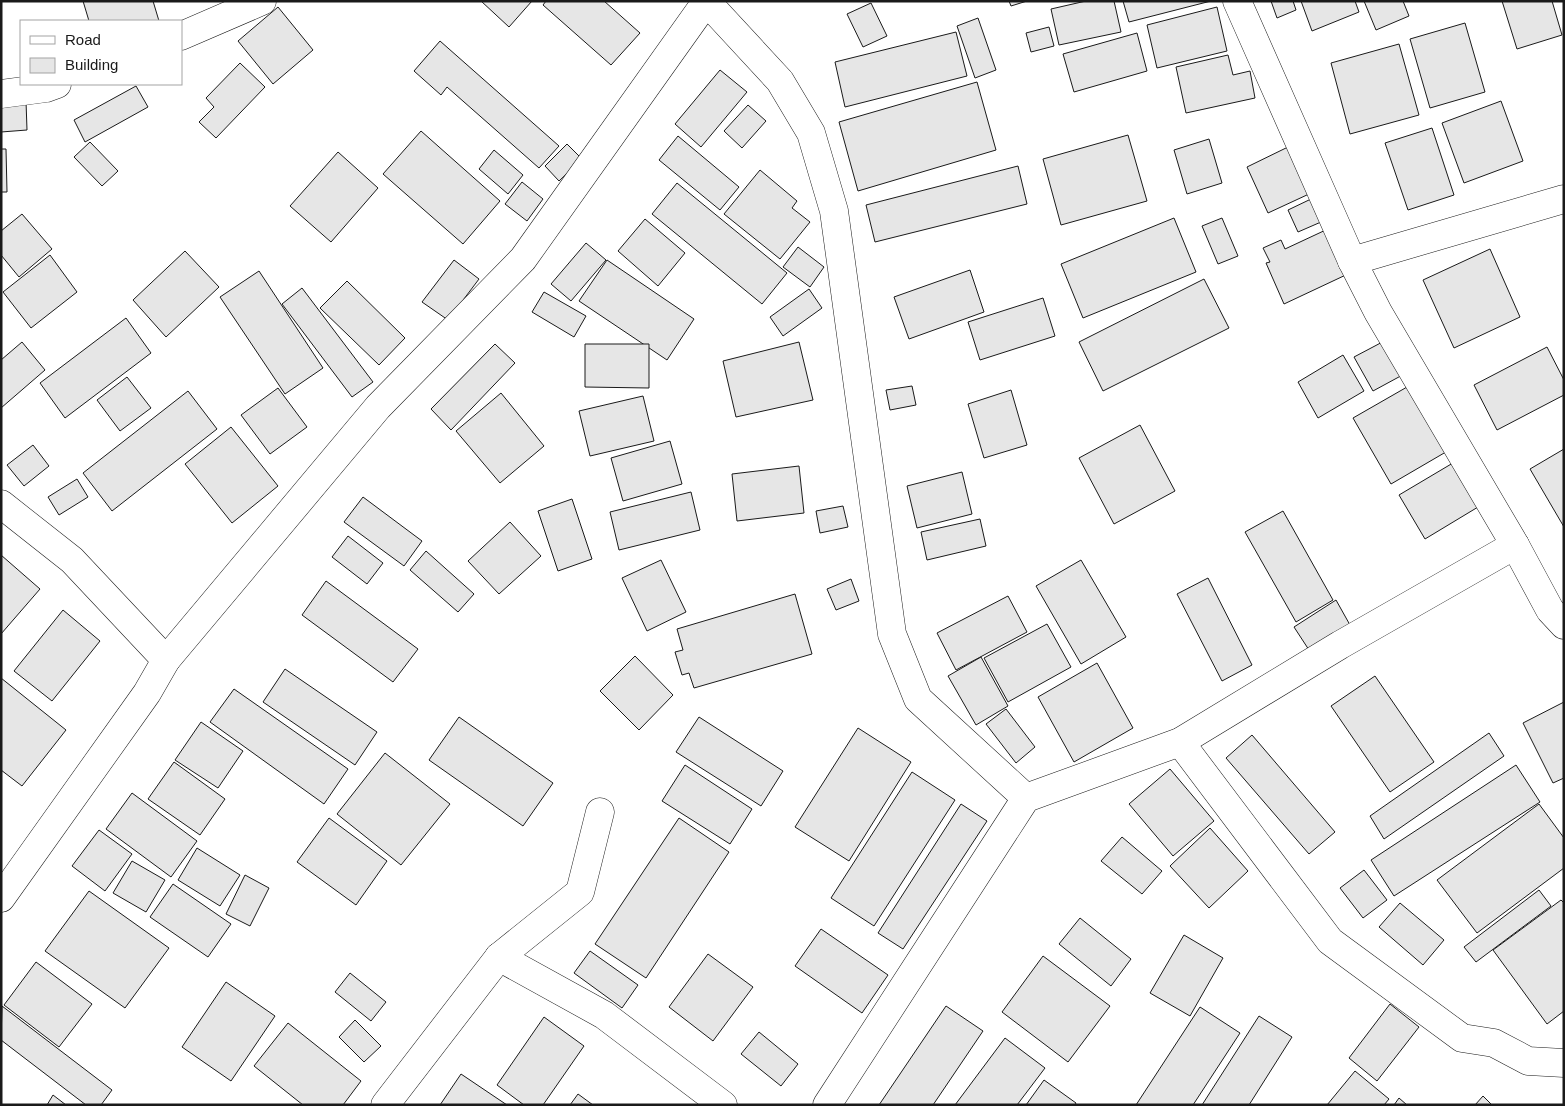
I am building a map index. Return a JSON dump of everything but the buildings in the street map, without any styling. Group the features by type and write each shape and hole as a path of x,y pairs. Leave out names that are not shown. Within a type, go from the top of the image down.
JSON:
{"street":[{"path":"182,36 262,1"},
{"path":"1237,1 1352,261 1378,312 1515,545 1550,610 1564,625"},
{"path":"1,898 147,693 166,660 378,406 523,259 706,2 780,81 811,133 834,211 892,634 914,691 918,699 932,713 1026,798"},
{"path":"1,94 46,88 54,85"},
{"path":"1352,261 1564,199"},
{"path":"1,504 72,560 166,660"},
{"path":"827,1105 1026,798 1180,742 1340,645 1515,545"},
{"path":"1180,742 1330,941 1462,1038 1494,1043 1528,1061 1564,1063"},
{"path":"385,1105 499,957 580,892 600,812"},
{"path":"499,957 604,1016 723,1105"}]}
